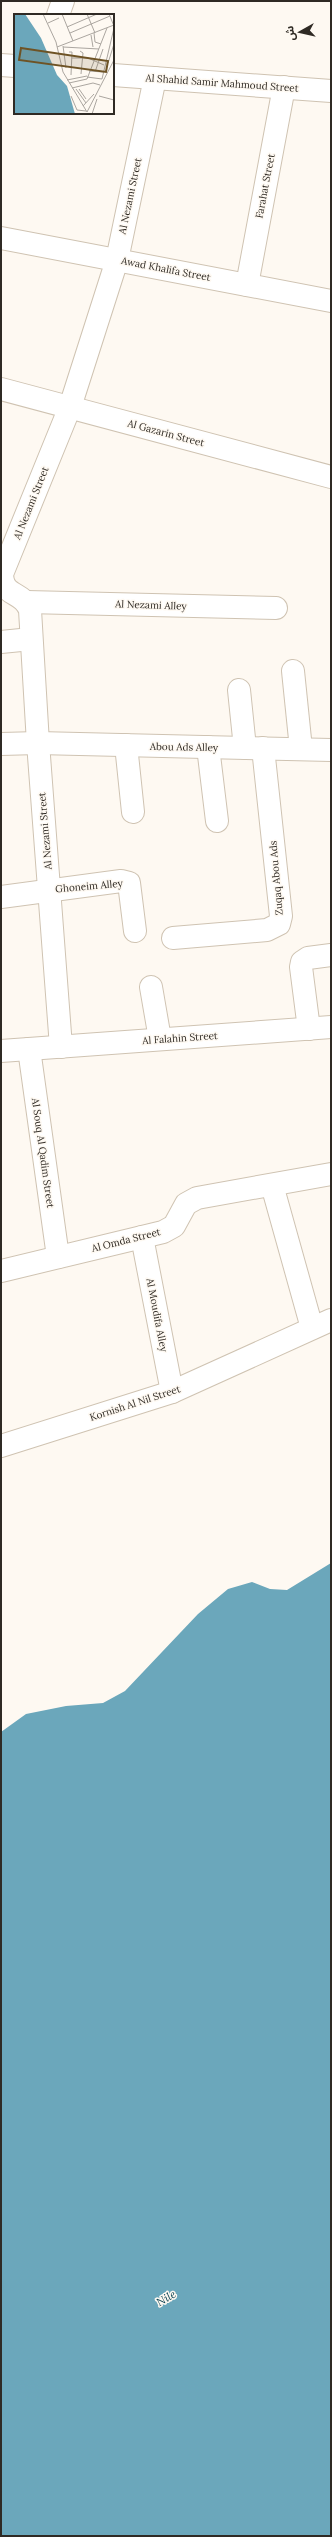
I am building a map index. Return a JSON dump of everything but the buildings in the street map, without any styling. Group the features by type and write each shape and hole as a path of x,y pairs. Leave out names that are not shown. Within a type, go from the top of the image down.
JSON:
{"street":[{"path":"58,14 63,1"},
{"path":"1,65 14,66"},
{"name":"Al Shahid Samir Mahmoud Street","path":"114,75 331,91"},
{"name":"Al Nezami Street","path":"62,1046 38,743 30,610 27,602 7,590 2,583 2,574 70,407 117,260 155,78"},
{"name":"Farahat Street","path":"247,285 284,88"},
{"name":"Awad Khalifa Street","path":"1,238 331,301"},
{"name":"Al Gazarin Street","path":"1,389 331,477"},
{"name":"Al Nezami Alley","path":"27,602 276,608"},
{"path":"1,642 31,640"},
{"path":"293,671 301,749"},
{"path":"239,690 254,748"},
{"name":"Abou Ads Alley","path":"1,744 38,743 331,750"},
{"path":"126,745 133,812"},
{"path":"208,747 217,821"},
{"name":"Zuqaq Abou Ads","path":"173,938 268,930 279,924 281,916 254,748"},
{"name":"Ghoneim Alley","path":"1,896 121,881 129,883 135,930"},
{"path":"309,1029 300,967 302,962 308,958 331,956"},
{"path":"151,987 160,1039"},
{"name":"Al Falahin Street","path":"1,1051 331,1027"},
{"name":"Al Souq Al Qadim Street","path":"29,1049 58,1257"},
{"name":"Al Omda Street","path":"1,1271 162,1232 174,1226 186,1204 197,1198 331,1174"},
{"path":"272,1185 322,1324"},
{"name":"Al Moudifa Alley","path":"142,1237 172,1392"},
{"name":"Kornish Al Nil Street","path":"1,1446 172,1392 322,1324"}],"water":[{"name":"Nile","path":"331,1563 331,2536 1,2536 1,1732 26,1714 66,1706 103,1703 125,1691 198,1614 228,1589 252,1582 270,1589 287,1590"}]}
